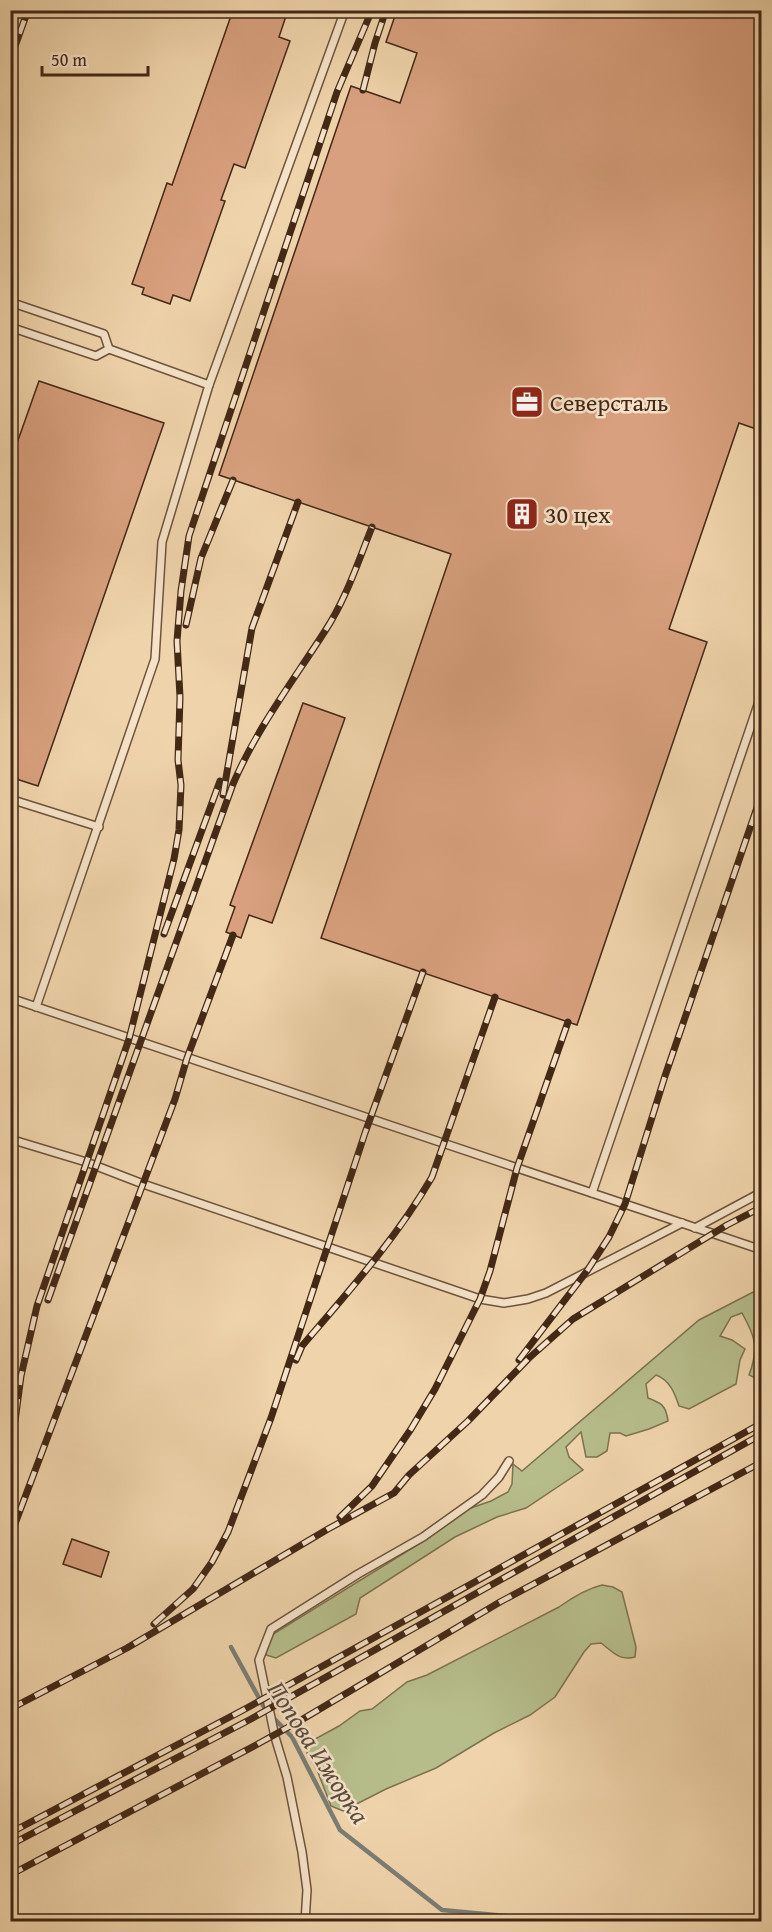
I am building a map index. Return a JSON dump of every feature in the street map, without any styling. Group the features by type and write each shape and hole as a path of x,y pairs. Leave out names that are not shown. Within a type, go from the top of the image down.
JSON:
{"lane":[{"path":"36,1008 155,659 162,542 209,385 345,10"},
{"path":"10,302 104,334 109,349"},
{"path":"10,327 96,356 109,349 209,385"},
{"path":"592,1193 762,693"},
{"path":"10,799 99,826"},
{"path":"10,998 762,1250"},
{"path":"10,1139 86,1162 142,1184 383,1267 480,1299 504,1303 546,1293 682,1223"},
{"path":"695,1228 762,1192"},
{"path":"305,1922 307,1890 302,1852 259,1660 271,1629 358,1574 423,1537 482,1495 499,1477 509,1461"}],"green space":[{"path":"761,1288 761,1381 749,1375 755,1350 750,1329 742,1313 731,1317 720,1336 732,1340 745,1349 740,1360 736,1384 689,1409 679,1406 674,1392 661,1377 656,1375 646,1384 648,1398 662,1405 668,1421 626,1436 620,1433 610,1433 607,1451 597,1457 586,1457 581,1432 566,1447 569,1457 583,1470 526,1508 497,1517 455,1537 360,1598 356,1614 276,1658 266,1655 270,1636 424,1541 468,1509 508,1492 512,1484 513,1464 522,1471 699,1320"},
{"path":"602,1585 622,1592 636,1647 635,1657 620,1657 601,1643 591,1644 555,1697 530,1715 494,1733 436,1768 386,1789 343,1811 331,1806 317,1770 307,1753 315,1739 360,1711 372,1709 407,1682 427,1675 580,1594"}],"building":[{"path":"233,10 288,10 279,37 290,41 245,168 234,164 221,200 225,201 190,301 173,295 170,304 142,294 144,288 132,284 167,183 172,185"},
{"name":"30 цех","path":"397,10 762,10 762,310 755,330 762,332 762,423 759,430 739,423 669,629 707,642 577,1025 321,938 451,554 219,475 351,86 400,103 417,53 386,42"},
{"path":"39,381 164,423 38,786 10,777 10,463"},
{"path":"303,703 345,718 272,923 249,915 241,938 226,932 235,907 230,905"},
{"path":"72,1539 109,1552 101,1577 63,1564"}],"waterway":[{"name":"Попова Ижорка","path":"231,1647 265,1709 292,1737 340,1830 442,1910 506,1916 514,1922"}],"railway":[{"path":"10,60 28,10"},
{"path":"10,1440 21,1376 37,1306 129,1039 174,859 179,830 181,785 178,760 180,697 177,641 189,536 337,92 372,10"},
{"path":"363,90 386,10"},
{"path":"186,625 201,558 233,480"},
{"path":"223,795 252,628 298,502"},
{"path":"48,1300 233,784 264,724 332,619 351,580 372,527"},
{"path":"10,793 15,779"},
{"path":"164,934 220,781"},
{"path":"519,1360 587,1271 609,1237 625,1204 665,1076 762,793"},
{"path":"10,1537 175,1099 187,1058 233,935"},
{"path":"154,1624 193,1589 212,1562 228,1532 271,1418 365,1133 423,972"},
{"path":"296,1360 302,1346 403,1222 432,1177 495,997"},
{"path":"340,1517 372,1486 411,1429 435,1389 480,1299 490,1271 517,1168 568,1022"},
{"path":"10,1709 127,1648 328,1529 394,1493 409,1475 468,1421 529,1358 573,1319 727,1225 762,1207"},
{"path":"10,1833 245,1709 762,1423"},
{"path":"10,1845 251,1719 762,1434"},
{"path":"10,1875 256,1745 500,1602 762,1462"}],"place":[{"name":"Северсталь","path":"527,402"},
{"name":"30 цех","path":"522,514"}]}
